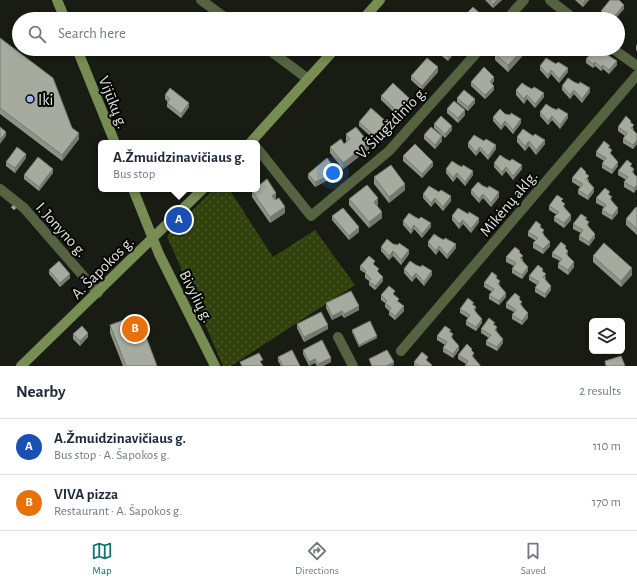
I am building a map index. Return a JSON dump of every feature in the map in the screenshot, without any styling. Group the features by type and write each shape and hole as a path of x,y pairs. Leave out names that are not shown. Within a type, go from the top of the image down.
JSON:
{"street":[{"path":"57,0 62,12"},
{"path":"200,0 216,12"},
{"path":"369,12 380,0"},
{"path":"513,12 524,0"},
{"path":"550,0 565,12"},
{"name":"Vijūkų g.","path":"80,56 113,140"},
{"path":"277,56 308,79"},
{"path":"256,140 329,56"},
{"name":"V. Šiugždinio g.","path":"260,153 311,216 389,151 474,56"},
{"path":"623,56 637,66"},
{"name":"Mikėnų aklg.","path":"401,351 637,75"},
{"name":"I. Jonyno g.","path":"0,189 24,208 98,293"},
{"path":"134,192 152,239"},
{"name":"A. Šapokos g.","path":"22,366 200,192"},
{"name":"Bivylių g.","path":"152,239 215,366"},
{"path":"338,337 353,366"}],"green space":[{"path":"211,192 231,192 273,257 315,230 355,285 231,366 223,366 167,236"}],"building":[{"path":"489,0 497,0 493,4"},
{"path":"610,0 619,0 624,5 618,12 601,11"},
{"path":"473,7 479,12 468,12"},
{"name":"Iki","path":"0,38 12,47 12,56 24,56 53,78 72,128 79,133 62,155 0,108"},
{"path":"497,56 516,56 508,65"},
{"path":"589,56 609,56 617,61 609,70 603,65 601,67 595,62 593,64 586,59"},
{"path":"427,58 438,67 422,86 411,76"},
{"path":"546,58 556,64 558,62 568,68 559,79 551,70 548,75 540,66"},
{"path":"484,67 494,77 490,82 494,86 485,95 471,82"},
{"path":"568,78 579,84 580,82 590,88 582,99 574,90 570,95 562,86"},
{"path":"393,83 411,100 399,113 381,96"},
{"path":"522,83 532,89 534,87 544,93 535,104 527,95 524,99 516,90"},
{"path":"170,88 189,103 181,114 167,103 170,99 165,95"},
{"path":"464,90 475,99 468,107 457,98"},
{"path":"454,101 465,110 458,118 447,109"},
{"path":"546,104 557,110 558,108 568,114 560,125 552,116 548,121 540,112"},
{"path":"371,108 389,124 377,138 359,122"},
{"path":"500,109 505,114 510,115 511,113 521,119 513,130 505,121 501,126 493,117"},
{"path":"441,116 452,126 445,134 434,124"},
{"path":"626,116 634,125 631,128 637,134 637,140 633,145 623,139 627,133 618,127"},
{"path":"0,127 6,132 0,140"},
{"path":"356,127 369,143 343,163 330,147 341,139 344,144 350,139 346,134"},
{"path":"431,127 442,136 435,145 424,135"},
{"path":"523,129 533,136 535,134 545,140 536,150 529,141 525,146 517,137"},
{"path":"474,135 484,141 486,139 496,145 488,156 480,147 476,152 468,143"},
{"path":"604,141 610,146 608,147 612,150 610,153 618,162 612,170 602,164 606,158 596,152"},
{"path":"415,144 433,162 422,174 403,156"},
{"path":"17,147 26,154 15,168 6,162"},
{"path":"500,155 510,161 512,159 522,165 513,176 506,167 502,172 494,163"},
{"path":"38,157 53,169 39,187 24,175"},
{"path":"327,158 334,167 326,177 315,182 308,174"},
{"path":"627,160 632,164 630,166 634,169 632,172 637,177 637,185 634,188 624,182 628,177 618,171"},
{"path":"452,161 473,171 465,182 457,173 453,178 446,169"},
{"path":"391,165 405,184 389,197 374,177"},
{"path":"581,167 589,176 586,179 594,188 588,196 578,190 583,184 572,178"},
{"path":"267,179 276,193 272,196 275,200 279,198 285,207 270,217 253,192 260,192 260,185"},
{"path":"478,182 483,186 488,188 489,186 499,192 491,203 483,194 479,199 471,190"},
{"path":"367,185 378,198 374,202 382,212 369,222 349,199"},
{"path":"429,186 439,192 441,190 451,196 443,207 435,198 431,203 423,194"},
{"path":"605,188 610,192 608,194 612,197 610,199 618,208 612,216 602,210 606,205 596,198"},
{"path":"557,195 563,199 561,201 565,204 563,206 571,215 564,223 554,217 559,212 549,206"},
{"path":"14,205 16,208 14,210 11,207"},
{"path":"636,207 637,208 637,229 626,219"},
{"path":"343,208 359,227 349,236 332,216"},
{"path":"458,208 479,218 471,229 463,220 459,224 452,216"},
{"path":"409,213 419,219 421,217 431,223 422,234 414,225 411,230 403,221"},
{"path":"581,214 587,218 585,219 589,222 587,225 595,234 589,242 579,236 583,230 573,224"},
{"path":"536,221 541,225 540,227 544,230 542,233 550,242 543,249 533,243 538,238 528,232"},
{"path":"434,234 444,240 445,238 456,244 447,255 439,246 436,251 428,242"},
{"path":"387,239 393,244 398,245 399,243 409,250 401,260 393,251 389,256 381,247"},
{"path":"561,242 566,246 565,248 568,251 566,254 574,262 568,270 558,264 562,259 552,253"},
{"path":"604,243 632,268 621,281 593,256"},
{"path":"515,247 520,251 519,252 523,256 520,258 528,267 522,275 512,269 516,263 506,257"},
{"path":"369,256 375,261 373,264 379,269 377,271 383,277 375,286 369,281 371,279 365,273 366,271 360,266"},
{"path":"59,261 70,274 60,283 49,270"},
{"path":"410,261 421,267 422,265 432,271 424,282 416,273 412,278 404,269"},
{"path":"538,265 543,269 542,271 546,274 543,277 551,286 545,294 535,288 539,282 529,276"},
{"path":"492,272 497,276 496,278 500,281 498,284 506,293 499,301 489,295 494,289 484,283"},
{"path":"389,286 395,291 393,294 399,299 397,301 404,306 395,316 389,311 391,308 385,303 387,301 381,295"},
{"path":"351,291 359,306 344,314 342,311 332,316 326,303"},
{"path":"515,293 520,297 519,299 522,302 520,304 528,313 522,321 512,315 516,310 506,303"},
{"path":"468,298 474,303 472,304 476,307 474,310 482,319 476,327 466,321 470,315 460,309"},
{"path":"321,312 328,325 304,337 297,324"},
{"path":"138,315 157,366 126,366 110,325"},
{"path":"489,318 495,323 493,324 497,327 495,330 503,339 497,347 486,341 491,335 481,329"},
{"path":"370,321 377,336 359,345 352,330"},
{"path":"82,326 88,333 80,341 73,334"},
{"path":"445,326 451,330 449,331 453,334 451,337 459,346 453,354 443,348 447,342 437,336"},
{"path":"322,340 331,358 318,364 315,359 309,362 303,350"},
{"path":"467,344 474,353 472,356 480,366 465,366 468,361 458,355"},
{"path":"292,350 300,366 283,366 278,357"},
{"path":"387,350 394,362 386,366 372,366 369,359"},
{"path":"422,352 428,357 426,360 432,365 431,366 419,366 414,362"},
{"path":"259,353 263,360 260,361 263,366 242,366 240,362"},
{"path":"621,356 625,366 606,366 605,361"}],"place":[{"name":"Iki","path":"30,99"},
{"name":"A.Žmuidzinavičiaus g.","path":"179,220"},
{"name":"VIVA pizza","path":"135,329"}]}
